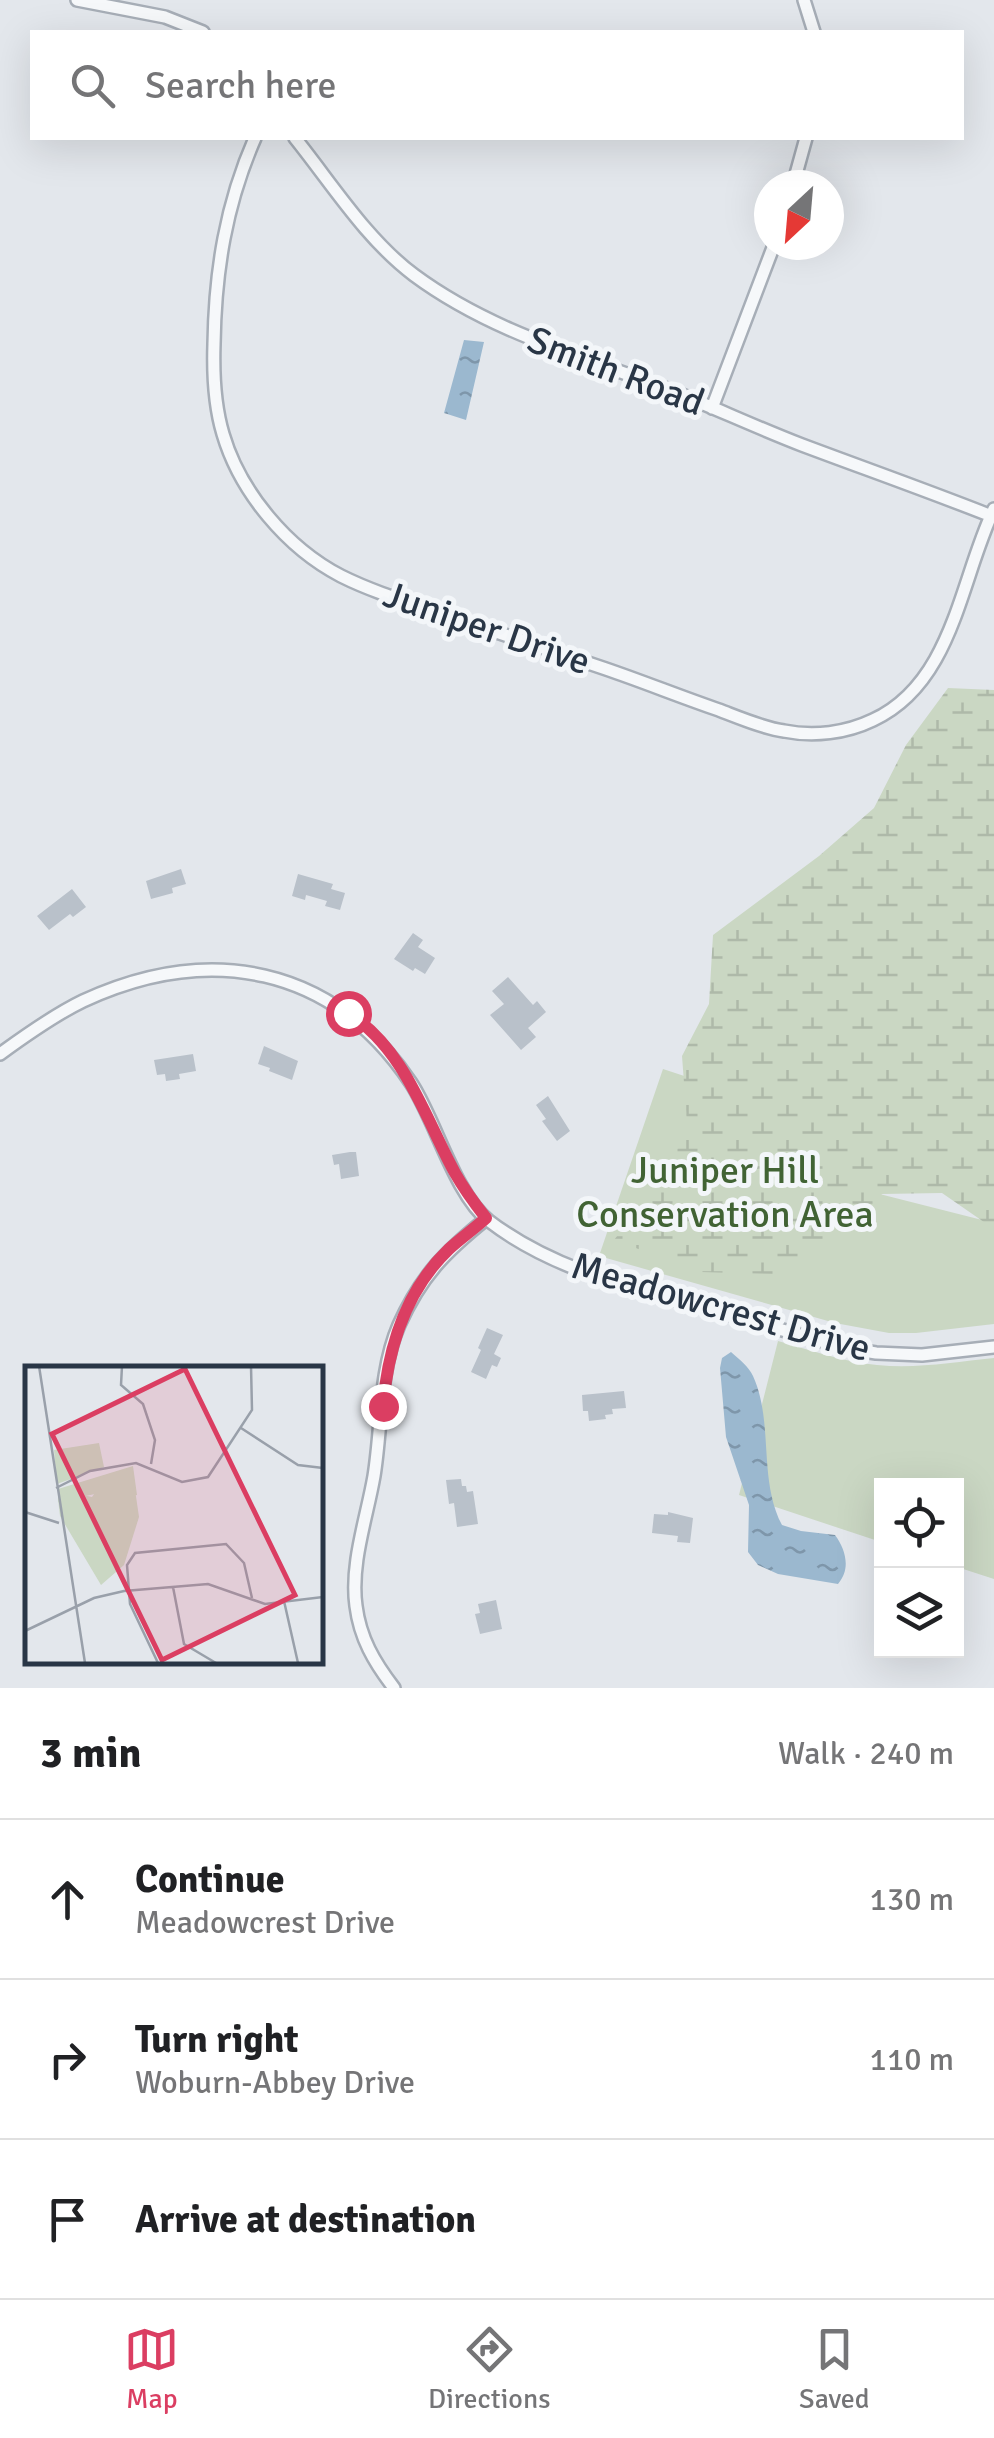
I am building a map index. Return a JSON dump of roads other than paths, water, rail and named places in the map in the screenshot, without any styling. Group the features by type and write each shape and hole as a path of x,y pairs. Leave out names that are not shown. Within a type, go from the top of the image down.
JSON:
{"street":[{"path":"82,0 165,17 198,30"},
{"path":"804,0 813,30"},
{"name":"Juniper Drive","path":"254,140 230,204 215,296 214,388 223,435 242,478 268,516 301,550 340,575 383,594 738,717 784,731 814,734 846,730 874,720 924,680 939,653 993,514"},
{"name":"Smith Road","path":"297,140 378,241 412,273 452,300 536,341 993,514"},
{"path":"797,170 805,140"},
{"path":"712,408 768,260"},
{"name":"Meadowcrest Drive","path":"0,1054 82,1002 129,984 176,972 223,970 269,976 311,992 348,1013 377,1038 413,1087 454,1170 486,1218 531,1247 574,1269 618,1284 845,1348 876,1354 922,1355 994,1347"},
{"path":"394,1688 373,1660 360,1631 355,1600 356,1569 374,1477 390,1354 400,1324 429,1271 486,1218"}],"water":[{"path":"464,340 484,342 466,420 444,413"},
{"path":"731,1352 751,1373 759,1394 770,1489 782,1525 835,1535 845,1560 845,1572 838,1584 778,1574 758,1565 748,1552 749,1505 726,1437 720,1368 722,1358"}],"park label":[{"name":"Juniper Hill Conservation Area","path":"725,1192"}]}
